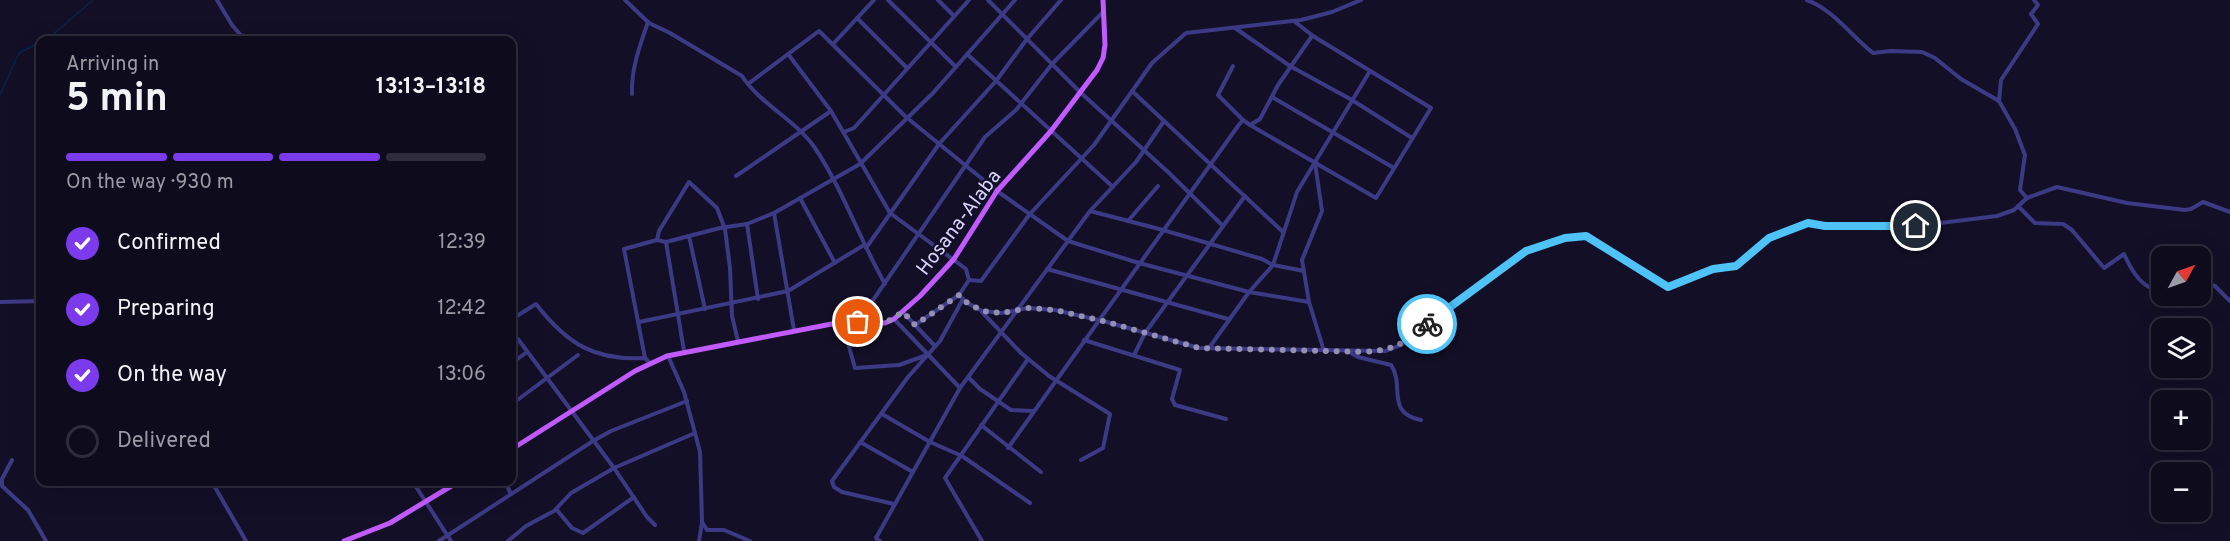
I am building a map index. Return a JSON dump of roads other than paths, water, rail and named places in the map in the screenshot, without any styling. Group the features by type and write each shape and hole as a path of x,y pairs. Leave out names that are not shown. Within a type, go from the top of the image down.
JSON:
{"main road":[{"name":"Hosana-Alaba","path":"894,320 954,259 997,191 1051,131 1081,93 1103,58 1103,0"},
{"path":"516,447 635,371 667,356 842,322 885,323 894,320"},
{"path":"344,541 376,530 451,486"}],"street":[{"path":"217,0 242,36"},
{"path":"625,0 648,22 742,76 768,104 801,130 815,148 833,179 885,284"},
{"path":"833,44 874,0"},
{"path":"888,0 956,67"},
{"path":"938,0 954,16"},
{"path":"844,132 854,128 969,0"},
{"path":"988,0 1081,93 1223,226"},
{"path":"651,364 645,358 624,249 657,240 666,242 720,228 747,224 774,213 860,165 906,117 933,93 1015,0"},
{"path":"639,322 788,291 865,247 939,144 996,81 1027,39 1061,0"},
{"path":"969,280 981,281 1029,214 1081,158 1112,120 1152,63 1186,33 1293,21 1332,12 1362,0"},
{"path":"1807,0 1842,23 1862,45 1874,53 1922,52 1935,58 1961,79 1999,101 2015,129 2025,155 2020,190 2027,198"},
{"path":"1999,101 2001,80 2038,24 2031,14 2038,5 2034,0"},
{"path":"858,322 985,137 1021,104 1052,64 1104,11"},
{"path":"857,18 907,68"},
{"path":"1233,66 1218,95 1243,120 1376,198 1431,108 1312,36 1293,21"},
{"path":"632,94 638,49 648,22"},
{"path":"1234,27 1290,66 1352,100 1412,138"},
{"path":"748,84 819,31 906,117 997,191 1068,241 1139,263 1249,292 1309,302"},
{"path":"1250,125 1260,119 1290,66 1312,36"},
{"path":"788,54 831,111 860,165 890,213 918,236 966,269 969,280 935,346 908,377 832,481 834,487 842,492 894,504"},
{"path":"967,54 1113,187"},
{"path":"1208,349 1228,319 1273,265 1297,192 1370,71"},
{"path":"1132,91 1284,232"},
{"path":"1272,97 1394,168"},
{"path":"736,176 831,111"},
{"path":"1008,448 1243,120"},
{"path":"876,540 960,388 1090,211 1144,150 1164,121"},
{"path":"1315,163 1322,211 1302,260 1309,302 1324,351"},
{"path":"657,240 659,231 689,182 717,208 725,229 732,316 738,341"},
{"path":"1128,220 1158,186"},
{"path":"982,311 1002,313 1028,308 1055,310 1208,349 1386,351 1401,345 1526,251 1565,238 1586,236 1668,287 1713,269 1736,266 1769,238 1808,223 1825,226 1928,225 1996,216 2014,210 2027,198 2060,187 2072,192 2156,207 2191,210 2203,201 2230,212"},
{"path":"1134,355 1145,333 1245,196"},
{"path":"800,198 835,263"},
{"path":"2018,206 2035,223 2063,224 2072,230 2104,268 2124,254 2136,276 2151,288"},
{"path":"1090,211 1262,259 1273,265 1304,271"},
{"path":"774,213 794,330"},
{"path":"747,224 758,299"},
{"path":"689,236 705,309"},
{"path":"666,242 684,351"},
{"path":"1047,269 1228,319"},
{"path":"2211,285 2230,301"},
{"path":"961,297 982,311 1028,359 1055,380 1110,414 1103,448 1081,460"},
{"path":"915,325 961,297"},
{"path":"0,302 36,301"},
{"path":"516,316 536,304 550,322 580,346 596,355 616,359 645,358"},
{"path":"903,312 935,346"},
{"path":"894,320 960,388"},
{"path":"842,322 855,368 899,365 928,355"},
{"path":"516,336 655,525"},
{"path":"1084,340 1180,370 1172,399 1175,405 1226,418"},
{"path":"516,360 527,352"},
{"path":"1349,352 1358,357 1391,365 1396,372 1397,398 1401,408 1407,416 1421,420"},
{"path":"516,401 578,355"},
{"path":"667,356 687,401 702,461 702,522 699,541"},
{"path":"982,541 945,478 1028,359"},
{"path":"968,377 997,402 1011,410 1033,411"},
{"path":"439,541 593,441 611,431 687,401"},
{"path":"882,414 930,442 960,455 1030,504"},
{"path":"981,425 1041,472"},
{"path":"508,541 526,526 556,509 571,493 614,468 695,433"},
{"path":"860,442 914,472"},
{"path":"12,460 2,479 2,486 28,510 46,541"},
{"path":"214,486 246,541"},
{"path":"415,486 451,541"},
{"path":"507,486 511,494"},
{"path":"556,509 572,528 583,533 634,497"},
{"path":"702,522 707,531 724,531 750,541"}],"waterway":[{"path":"51,36 93,0"},
{"path":"0,95 19,53 36,44"}]}
